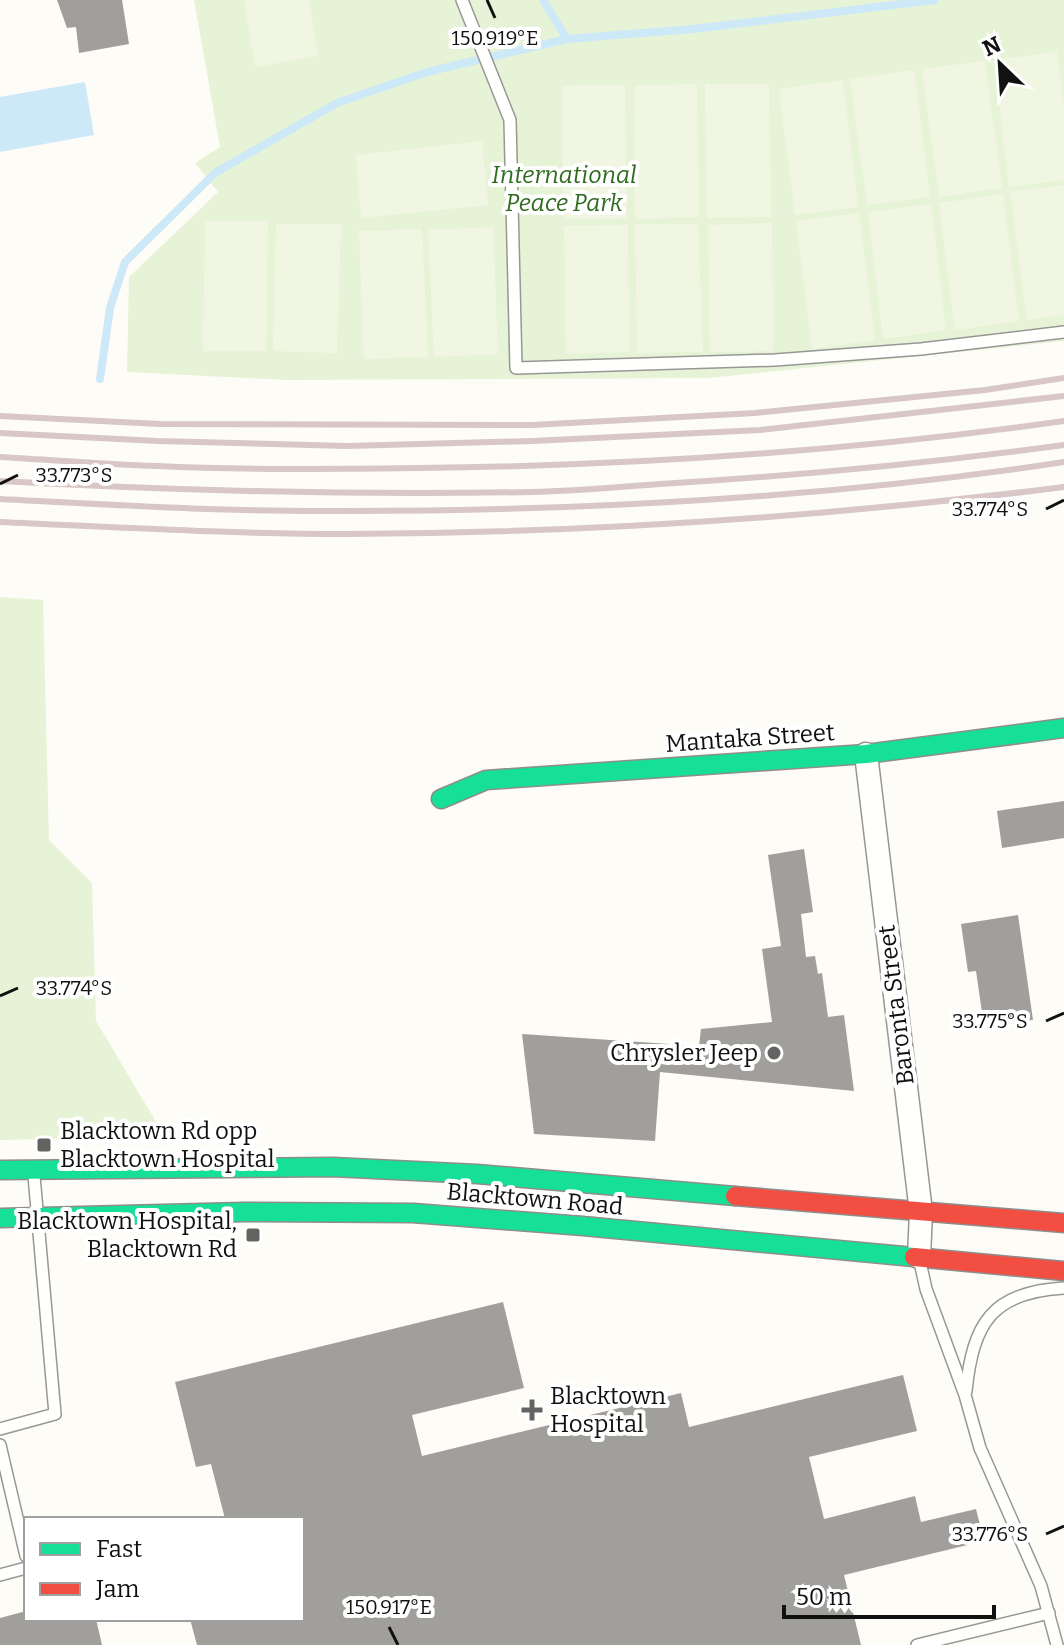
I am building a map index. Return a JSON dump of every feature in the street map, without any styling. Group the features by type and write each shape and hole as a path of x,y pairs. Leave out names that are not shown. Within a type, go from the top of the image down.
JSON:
{"main road":[{"name":"Mantaka Street","path":"441,799 486,780 866,754 1064,728"},
{"name":"Blacktown Road","path":"0,1170 333,1167 493,1176 1064,1223"},
{"name":"Blacktown Road","path":"0,1218 243,1212 413,1213 1064,1271"}],"street":[{"name":"Baronta Street","path":"866,754 921,1212 919,1257"}],"lane":[{"path":"462,0 510,120 516,368 775,360 921,349 1064,332"},
{"path":"0,1429 55,1414 33,1170"},
{"path":"919,1257 926,1289 965,1395 980,1448 1041,1586 1057,1645"},
{"path":"965,1395 976,1336 992,1312 1012,1299 1064,1288"},
{"path":"0,1445 24,1547"},
{"path":"0,1575 24,1569"},
{"path":"917,1645 1049,1613"}],"green space":[{"name":"International Peace Park","path":"194,0 1064,0 1064,341 708,378 287,380 127,372 129,277 218,192 195,163 220,147"},
{"path":"244,0 309,0 318,56 255,67"},
{"path":"1057,52 1064,107 1064,180 1009,187 994,60"},
{"path":"985,61 1002,188 939,197 922,69"},
{"path":"914,70 930,197 867,205 850,79"},
{"path":"843,80 858,207 795,215 779,89"},
{"path":"697,84 699,217 635,219 634,86"},
{"path":"705,84 769,84 771,217 707,218"},
{"path":"625,85 627,218 563,219 562,86"},
{"path":"482,141 488,205 361,218 356,155"},
{"path":"1064,185 1064,315 1027,320 1010,192"},
{"path":"1003,194 1019,321 955,330 939,203"},
{"path":"931,204 946,330 883,339 868,212"},
{"path":"859,213 875,340 812,349 796,221"},
{"path":"205,221 268,221 266,351 203,351"},
{"path":"772,223 773,351 710,352 708,225"},
{"path":"276,224 341,224 337,353 273,351"},
{"path":"635,224 698,224 703,352 637,353"},
{"path":"628,225 629,352 566,354 564,226"},
{"path":"493,227 498,354 434,357 428,230"},
{"path":"422,229 428,357 364,359 359,231"},
{"path":"0,597 43,600 49,840 92,883 96,1021 165,1137 0,1140"}],"water":[{"path":"85,82 94,135 0,152 0,97"}],"building":[{"path":"57,0 122,0 129,44 79,53 76,27 67,28"},
{"path":"1064,801 1064,838 1002,848 997,811"},
{"path":"804,849 813,912 801,914 806,957 815,956 818,974 822,973 828,1017 844,1015 854,1091 660,1072 655,1141 534,1134 522,1034 699,1046 701,1029 772,1022 762,949 781,946 768,855"},
{"path":"1018,915 1033,1020 984,1026 976,971 968,972 961,924"},
{"path":"503,1302 524,1388 412,1415 422,1456 681,1393 689,1427 903,1375 917,1431 809,1457 824,1519 915,1496 921,1522 976,1509 984,1541 844,1575 861,1645 197,1645 191,1621 304,1621 304,1517 224,1517 211,1464 196,1467 175,1382"},
{"path":"24,1612 24,1621 96,1621 102,1645 0,1645 0,1618"}],"waterway":[{"path":"543,0 567,39"},
{"path":"100,379 110,308 125,262 215,173 337,103 427,72 567,39 693,29 935,0"}],"railway":[{"path":"0,416 160,424 532,425 755,413 985,390 1064,378"},
{"path":"0,433 347,446 532,441 760,430 1064,396"},
{"path":"0,457 255,469 499,467 823,449 1064,421"},
{"path":"0,481 266,491 549,491 812,473 1064,445"},
{"path":"0,499 302,511 615,505 885,485 1064,462"},
{"path":"0,522 302,534 435,533 616,527 795,515 1064,487"}],"traffic: fast":[{"path":"441,799 486,780 866,754 1064,728"},
{"path":"0,1170 333,1167 477,1174 735,1196"},
{"path":"0,1218 243,1212 413,1213 914,1257"}],"traffic: jam":[{"path":"735,1196 1064,1223"},
{"path":"914,1257 1064,1271"}],"place":[{"name":"Chrysler Jeep","path":"774,1053"},
{"name":"Blacktown Rd opp Blacktown Hospital","path":"44,1145"},
{"name":"Blacktown Hospital, Blacktown Rd","path":"253,1235"},
{"name":"Blacktown Hospital","path":"532,1410"}]}
